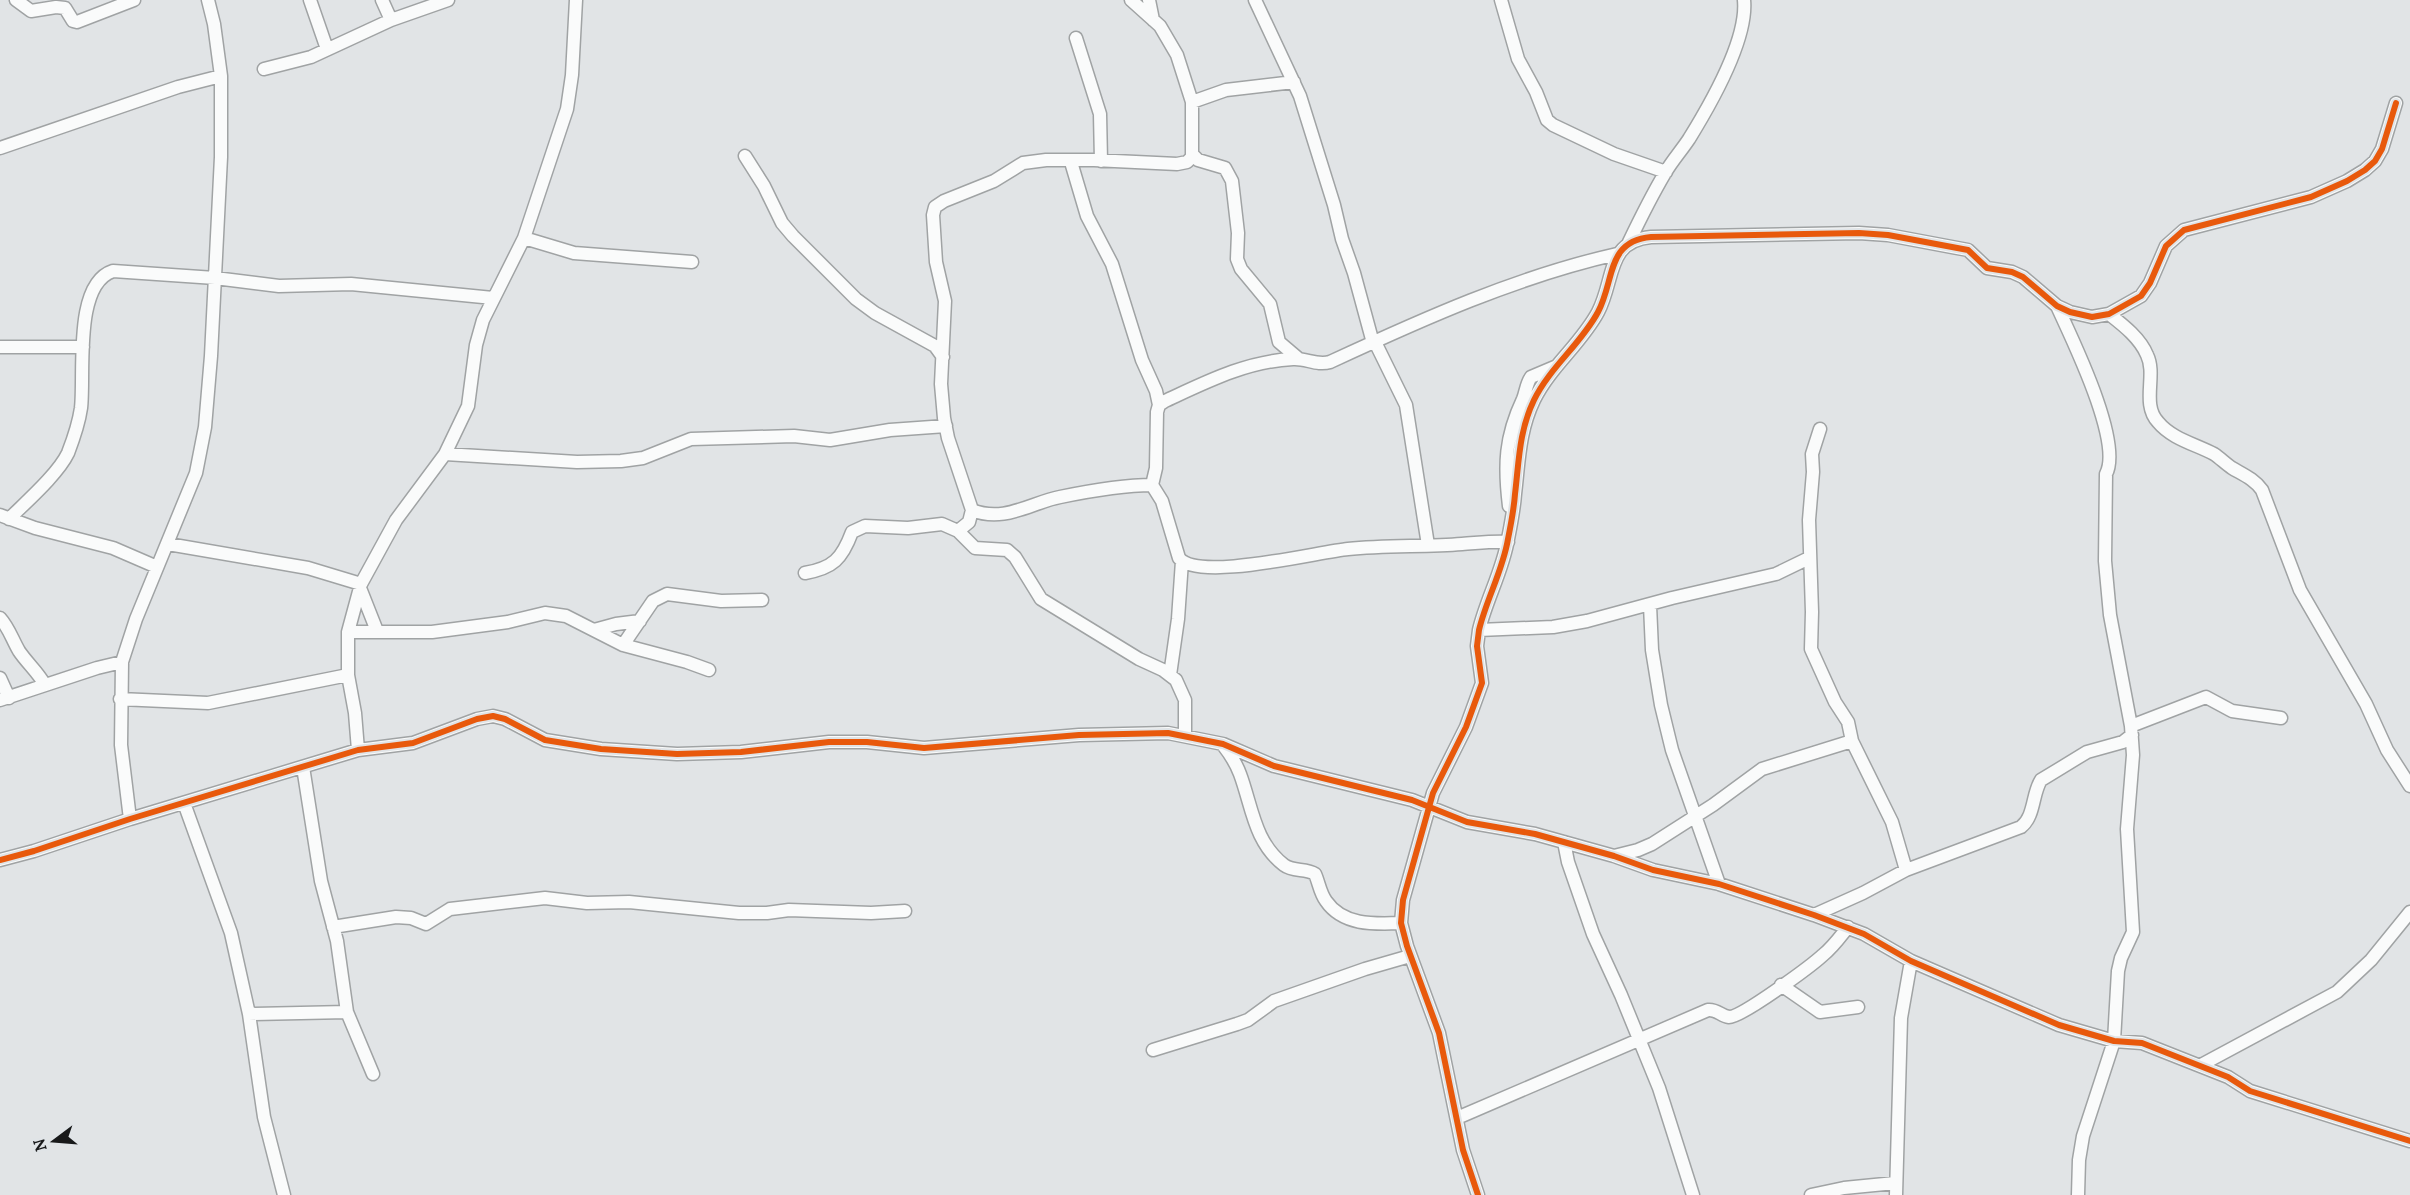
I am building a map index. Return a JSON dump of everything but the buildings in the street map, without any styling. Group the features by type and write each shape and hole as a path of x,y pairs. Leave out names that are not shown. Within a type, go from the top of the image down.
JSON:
{"street":[{"path":"16,0 31,10 65,8 71,19 77,22 134,0"},
{"path":"130,819 121,745 122,662 157,567 196,473 202,450 211,356 221,158 221,76 214,24 207,0"},
{"path":"310,0 327,49"},
{"path":"382,0 391,20"},
{"path":"264,69 311,57 391,20 448,0"},
{"path":"358,750 355,713 348,675 348,632 360,586 396,520 445,454 468,406 476,345 483,320 524,238 567,109 572,75 576,0"},
{"path":"958,531 969,522 972,510 946,426 941,384 945,301 936,262 933,215 935,207 944,201 994,181 1023,163 1046,160 1177,164 1187,162 1193,156 1192,102 1177,55 1165,34 1131,0"},
{"path":"1149,0 1153,20"},
{"path":"1255,0 1294,82 1318,150 1374,342 1406,405 1428,545"},
{"path":"1501,0 1513,48 1547,120 1614,154 1666,172"},
{"path":"1478,1195 1463,1150 1439,1033 1410,956 1401,923 1403,900 1429,806 1438,782 1466,727 1482,683 1477,646 1479,630 1508,542 1518,451 1524,423 1545,381 1598,313 1617,254 1629,242 1666,172 1718,87 1741,34 1745,16 1744,0"},
{"path":"1076,38 1100,114 1101,161"},
{"path":"0,148 178,87 221,76"},
{"path":"1192,102 1226,90 1294,82"},
{"path":"1629,242 1638,238 1683,236 1859,233 1888,235 1968,250 1987,268 2012,272 2023,278 2057,306 2070,312 2092,317 2109,315 2141,296 2150,283 2166,246 2184,230 2311,197 2365,170 2375,161 2382,149 2396,103"},
{"path":"745,156 764,186 782,223 855,299 875,313 935,346 944,357"},
{"path":"1193,156 1198,160 1221,166 1231,177 1238,233 1237,259 1241,269 1270,304 1279,342 1299,359"},
{"path":"1071,162 1087,216 1112,264 1159,405 1156,412 1156,468 1152,485 1162,501 1174,545 1182,561 1178,619 1170,675"},
{"path":"524,238 574,254 692,262"},
{"path":"1159,405 1232,371 1247,367 1299,359 1324,364 1461,304 1579,263 1617,254"},
{"path":"157,567 113,548 35,528 5,517 42,486 67,455 81,410 83,346 88,299 93,287 104,274 113,271 215,278 264,285 351,284 493,298"},
{"path":"2057,306 2097,399 2108,445 2110,464 2106,474 2105,561 2114,640 2132,730 2133,767 2127,829 2133,932 2121,958 2118,971 2114,1041 2083,1136 2079,1160 2078,1195"},
{"path":"2109,315 2124,326 2147,353 2150,363 2151,410 2158,423 2174,436 2216,455 2229,466 2255,481 2262,490 2300,590 2360,693 2387,750 2410,786"},
{"path":"0,347 83,346"},
{"path":"445,454 577,462 621,461 643,458 691,439 795,436 830,440 890,430 946,426"},
{"path":"1820,429 1812,454 1809,558 1812,612 1811,650 1835,702 1848,722 1852,741 1892,822 1906,870"},
{"path":"972,510 988,516 998,515 1031,507 1058,497 1152,485"},
{"path":"805,573 819,571 833,564 845,549 852,532 859,527 876,525 908,528 942,524 958,531 978,549 1007,550 1015,557 1041,599 1139,659 1170,675 1182,688 1185,700 1185,735"},
{"path":"1182,561 1199,567 1243,565 1348,549 1462,544 1489,540 1508,542"},
{"path":"168,544 308,568 360,586"},
{"path":"1479,630 1562,625 1776,574 1809,558"},
{"path":"360,586 377,631"},
{"path":"623,645 653,601 667,594 721,601 762,600"},
{"path":"1650,605 1657,690 1672,750 1719,884"},
{"path":"348,632 410,633 477,628 545,613 566,616 623,645 709,670"},
{"path":"0,618 11,633 19,650 37,671 45,685"},
{"path":"594,630 640,621"},
{"path":"0,678 5,699 122,662"},
{"path":"120,699 208,703 348,675"},
{"path":"1814,915 1863,894 1906,870 2021,827 2029,817 2041,780 2087,752 2123,742 2132,730 2206,697 2232,711 2281,718"},
{"path":"0,860 358,750 413,743 477,719 493,716 505,719 545,740 601,749 677,754 741,752 829,741 924,748 1079,735 1168,733 1223,744 1274,766 1429,806 1467,822 1535,834 1614,856 1653,870 1719,884 1814,915 1864,934 1911,961 2060,1025 2114,1041 2142,1043 2201,1065 2228,1077 2250,1091 2410,1141"},
{"path":"1614,856 1638,850 1695,818 1762,769 1852,741"},
{"path":"1223,744 1239,771 1256,826 1271,853 1288,867 1315,874 1324,899 1343,916 1372,924 1401,923"},
{"path":"303,767 321,881 337,942 347,1012 373,1074"},
{"path":"184,803 231,933 249,1014 260,1098 284,1195"},
{"path":"1564,842 1568,862 1593,934 1622,995 1659,1088 1693,1195"},
{"path":"333,927 404,917 426,924 450,909 544,898 587,903 629,902 739,913 789,910 871,913 905,911"},
{"path":"2201,1065 2337,992 2371,960 2410,912"},
{"path":"1457,1118 1708,1010 1731,1016 1757,1003 1825,953 1848,927"},
{"path":"1153,1050 1248,1020 1267,1005 1284,997 1410,956"},
{"path":"1810,1195 1844,1188 1896,1189 1901,1018 1911,961"},
{"path":"1781,985 1820,1012 1858,1007"},
{"path":"249,1014 347,1012"}],"cycle path":[{"path":"1478,1195 1463,1150 1439,1033 1407,946 1401,923 1403,900 1433,793 1466,727 1482,683 1477,646 1479,630 1506,551 1525,423 1534,400 1548,377 1583,335 1598,312 1619,254 1636,240 1651,237 1859,233 1888,235 1968,250 1987,268 2012,272 2023,277 2057,306 2070,312 2092,317 2109,314 2141,296 2150,283 2166,246 2184,230 2311,197 2365,170 2375,161 2382,149 2396,103"},
{"path":"0,860 358,750 413,743 477,719 493,716 505,719 545,740 601,749 677,754 741,752 829,742 867,742 924,748 1079,735 1168,733 1223,744 1274,766 1412,800 1467,822 1535,834 1614,856 1653,870 1719,884 1814,915 1864,934 1911,961 2059,1025 2114,1041 2142,1043 2228,1077 2250,1091 2410,1141"}]}
